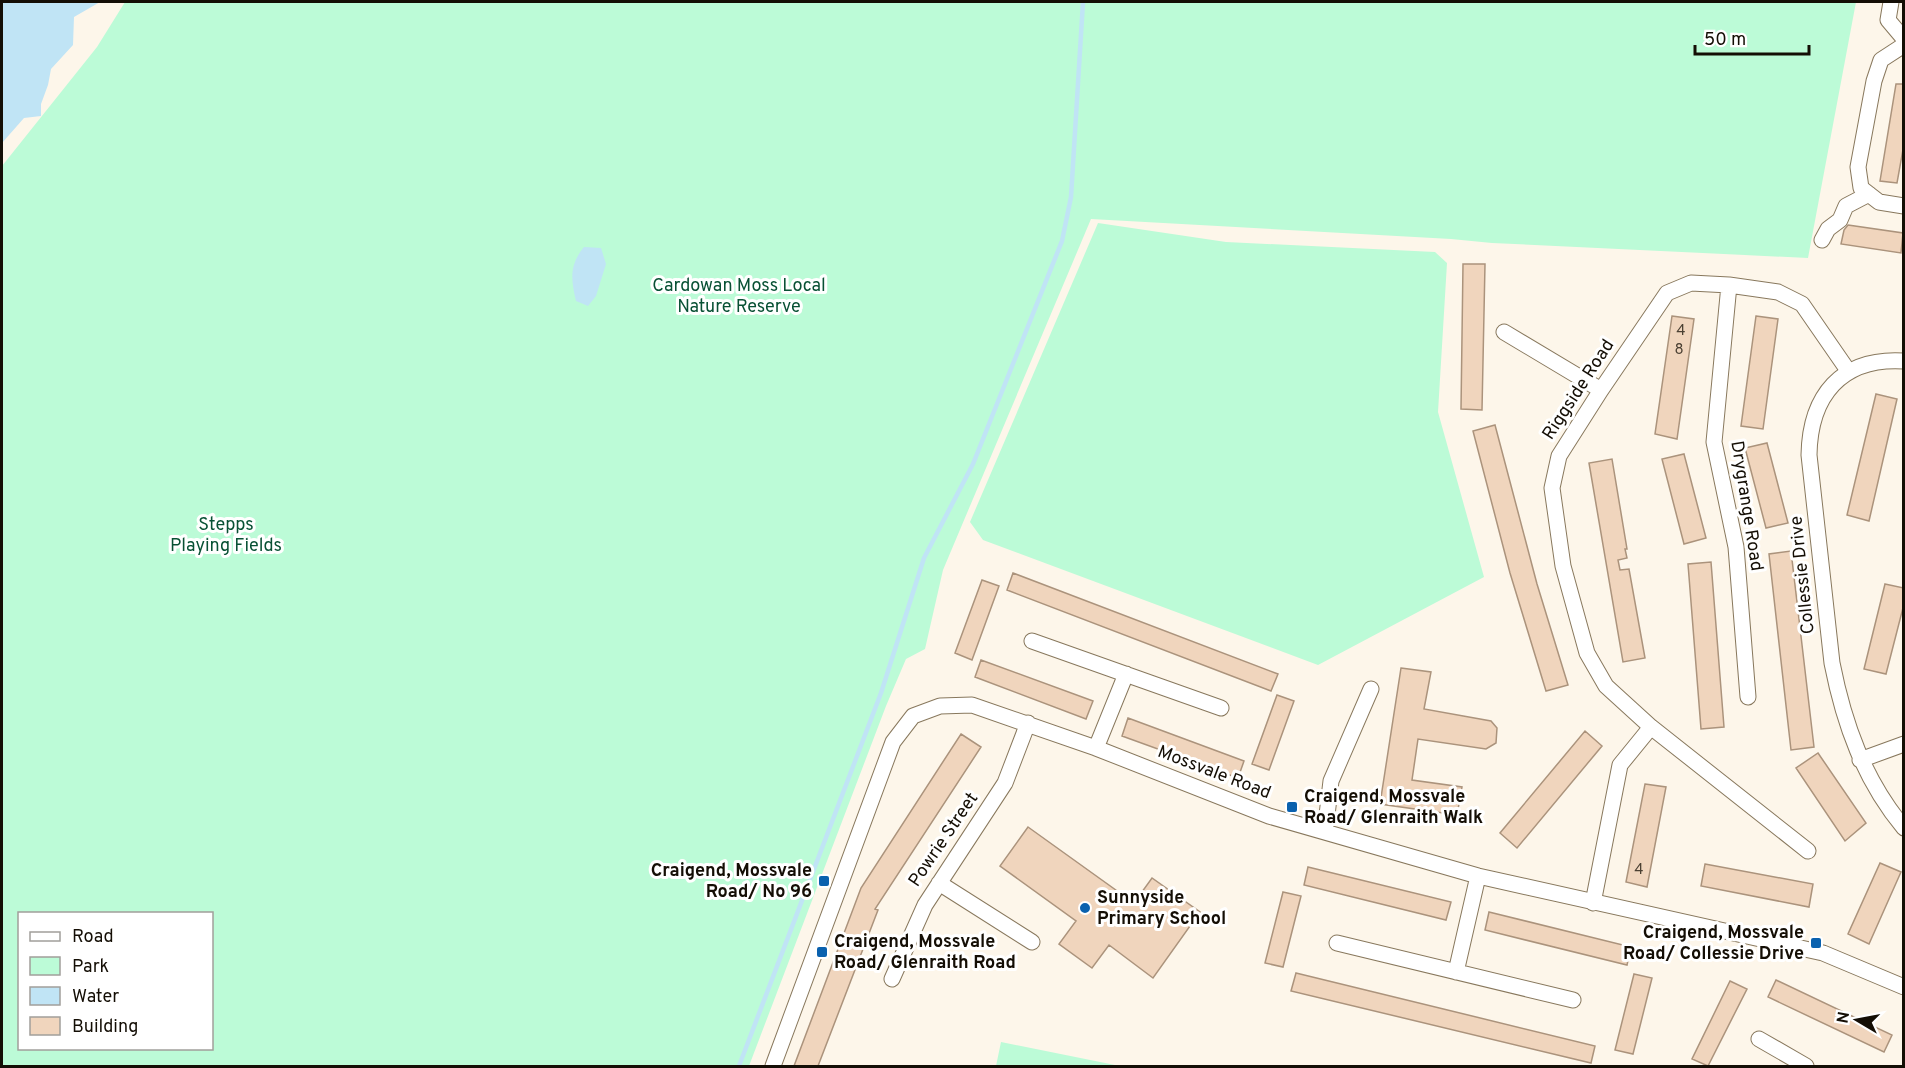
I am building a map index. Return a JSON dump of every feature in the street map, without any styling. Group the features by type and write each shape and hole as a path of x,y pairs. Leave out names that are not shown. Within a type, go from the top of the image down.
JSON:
{"street":[{"path":"1891,2 1888,20 1904,39"},
{"path":"1904,45 1881,60 1874,81 1858,167 1861,188 1879,202 1904,206"},
{"path":"1822,240 1828,230 1840,220 1846,206 1869,194"},
{"name":"Riggside Road","path":"1808,851 1651,727 1606,686 1587,653 1563,566 1552,488 1559,456 1601,390 1667,293 1691,283 1729,285 1778,292 1802,304 1849,372"},
{"name":"Drygrange Road","path":"1729,285 1714,442 1736,547 1748,697"},
{"path":"1504,332 1601,390"},
{"name":"Collessie Drive","path":"1904,361 1870,363 1849,372 1833,383 1816,410 1811,423 1809,455 1832,663 1846,722 1860,760 1881,797 1904,828"},
{"path":"1032,641 1221,708"},
{"path":"1096,748 1126,674"},
{"path":"1325,832 1331,781 1371,689"},
{"name":"Mossvale Road","path":"773,1066 893,742 913,716 940,706 972,705 1028,723 1269,816 1478,876 1823,952 1904,987"},
{"name":"Powrie Street","path":"892,979 925,905 1005,783 1028,723"},
{"path":"1593,903 1620,765 1651,727"},
{"path":"1860,760 1904,744"},
{"path":"1456,972 1478,876"},
{"path":"939,883 1032,942"},
{"path":"1337,943 1573,1000"},
{"path":"1759,1039 1806,1066"}],"green space":[{"name":"Cardowan Moss Local Nature Reserve","path":"125,2 1856,2 1808,258 1492,243 1091,219 943,570 925,649 906,659 886,706 749,1066 2,1066 2,166 97,47"},
{"path":"1098,223 1226,242 1435,252 1447,263 1438,412 1484,577 1318,665 983,540 970,522"},
{"path":"1001,1042 1120,1066 996,1066"}],"water":[{"path":"2,2 100,2 74,17 73,45 51,69 41,104 41,116 24,118 2,143"},
{"path":"584,247 601,248 606,264 596,296 588,306 576,301 572,279 576,260"}],"building":[{"path":"1896,84 1904,84 1904,144 1897,183 1880,181"},
{"path":"1848,225 1903,233 1901,253 1841,244 1844,230"},
{"path":"1463,264 1485,264 1482,410 1461,409"},
{"path":"1672,316 1694,319 1677,439 1655,434"},
{"path":"1756,316 1778,319 1763,429 1741,426"},
{"path":"1876,394 1897,399 1869,521 1847,515"},
{"path":"1495,425 1537,584 1568,685 1546,691 1510,573 1473,431"},
{"path":"1767,443 1788,523 1766,528 1745,448"},
{"path":"1684,454 1706,538 1684,544 1662,459"},
{"path":"1612,459 1627,549 1625,549 1627,558 1618,560 1620,570 1629,569 1645,658 1623,662 1589,463"},
{"path":"1791,551 1814,747 1791,750 1769,554"},
{"path":"1711,562 1724,727 1701,729 1688,564"},
{"path":"1013,573 1278,674 1271,691 1007,590"},
{"path":"982,580 999,586 972,660 955,653"},
{"path":"1885,584 1904,588 1904,604 1886,674 1864,669"},
{"path":"981,660 1093,701 1086,719 975,677"},
{"path":"1401,668 1431,672 1424,709 1491,721 1497,728 1496,743 1486,749 1418,739 1412,780 1462,787 1457,815 1380,804"},
{"path":"1277,695 1294,701 1269,770 1252,764"},
{"path":"1128,718 1244,761 1238,778 1122,736"},
{"path":"1585,731 1602,746 1517,848 1500,833"},
{"path":"961,734 981,747 875,909 878,910 818,1066 794,1066 861,888"},
{"path":"1818,753 1866,823 1845,841 1796,768"},
{"path":"1645,784 1666,787 1647,887 1626,882"},
{"path":"1028,827 1134,903 1152,878 1200,912 1153,978 1109,945 1092,968 1059,944 1076,921 1000,866"},
{"path":"1880,863 1901,872 1869,944 1848,934"},
{"path":"1705,864 1813,884 1809,907 1701,886"},
{"path":"1308,867 1451,902 1446,920 1304,885"},
{"path":"1283,892 1301,896 1283,967 1265,963"},
{"path":"1489,912 1631,947 1627,965 1485,930"},
{"path":"1296,973 1595,1046 1591,1063 1291,991"},
{"path":"1634,974 1652,978 1633,1054 1615,1050"},
{"path":"1776,980 1892,1035 1884,1052 1768,997"},
{"path":"1730,981 1747,989 1708,1066 1692,1059"}],"waterway":[{"path":"739,1066 881,693 924,558 973,464 1062,241 1071,197 1083,2"}],"place":[{"name":"Craigend, Mossvale Road/ Glenraith Walk","path":"1292,807"},
{"name":"Craigend, Mossvale Road/ No 96","path":"824,881"},
{"name":"Sunnyside Primary School","path":"1085,908"},
{"name":"Craigend, Mossvale Road/ Collessie Drive","path":"1816,943"},
{"name":"Craigend, Mossvale Road/ Glenraith Road","path":"822,952"}],"park label":[{"name":"Stepps Playing Fields","path":"226,535"}]}
